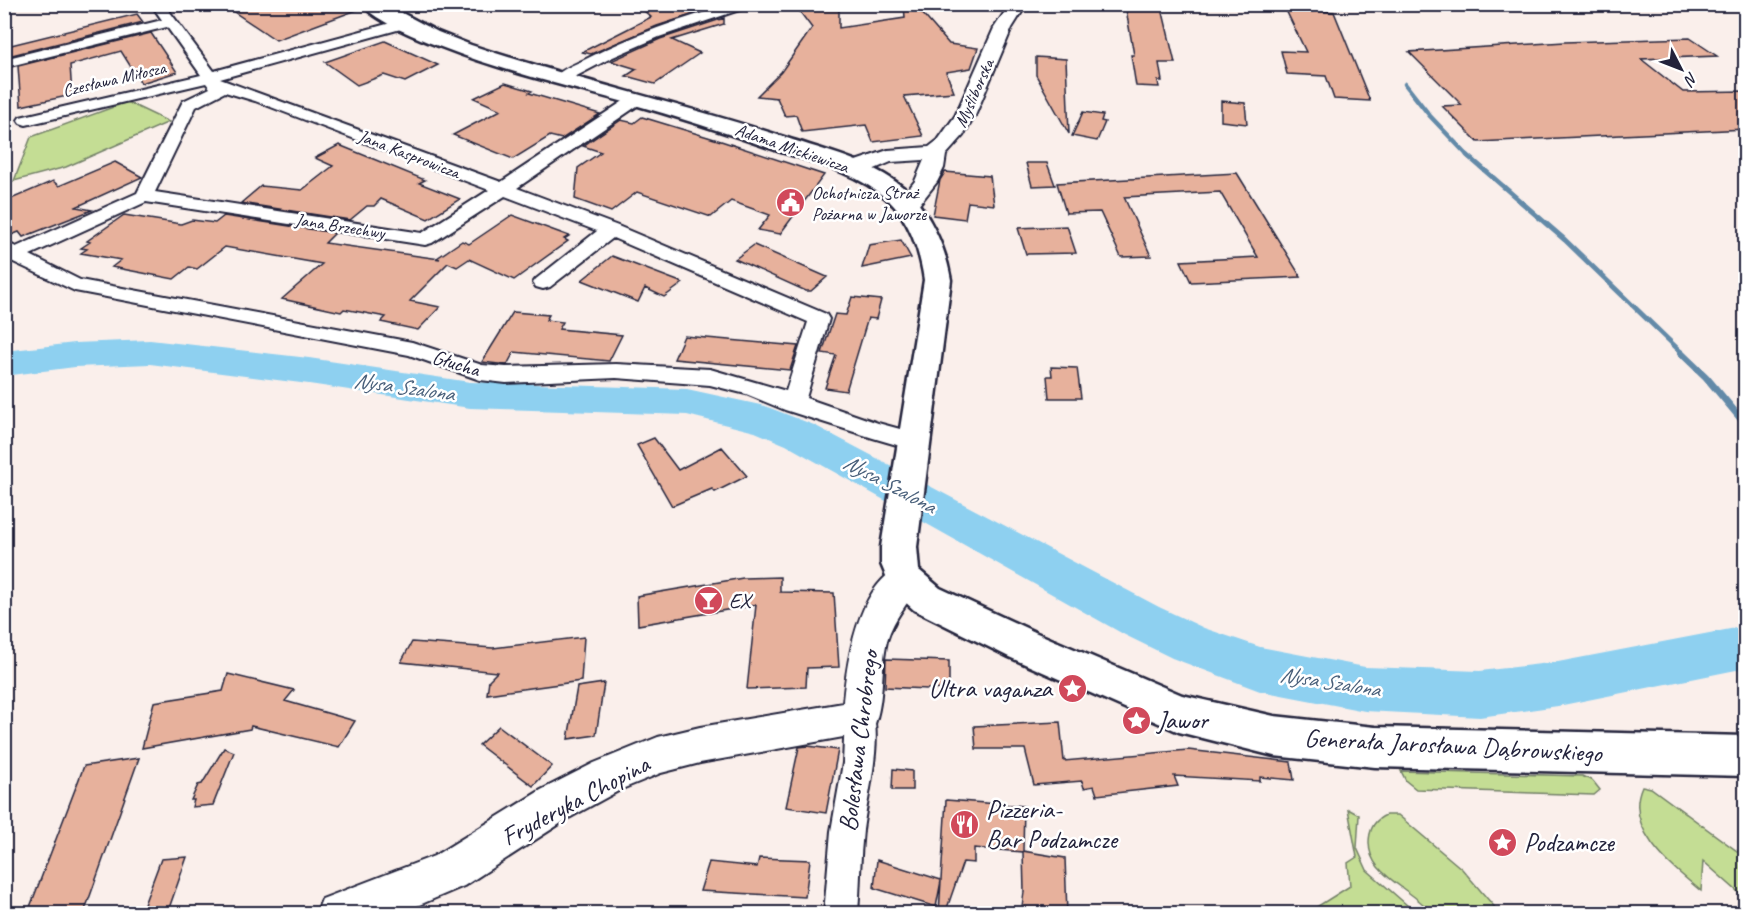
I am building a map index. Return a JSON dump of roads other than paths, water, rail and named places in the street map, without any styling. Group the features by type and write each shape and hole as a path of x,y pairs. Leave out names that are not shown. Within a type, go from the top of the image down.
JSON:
{"main road":[{"name":"Adama Mickiewicza","path":"371,4 403,24 456,45 749,133 855,169 889,188 906,206 933,256 939,281 913,446 902,563"},
{"name":"Generała Jarosława Dąbrowskiego","path":"902,563 927,599 1096,678 1179,713 1274,736 1375,747 1746,756"}],"street":[{"name":"Czesława Miłosza","path":"157,4 217,82"},
{"path":"562,78 602,55 646,35 719,8 751,4"},
{"name":"Myśliborska","path":"906,206 917,194 933,169 935,153 942,149 955,134 1002,29 1018,4"},
{"name":"Czesława Miłosza","path":"6,63 170,22"},
{"name":"Czesława Miłosza","path":"26,120 217,82 403,24"},
{"path":"9,251 144,196 189,104 217,82"},
{"name":"Jana Kasprowicza","path":"217,82 611,230 819,319 793,404"},
{"name":"Jana Brzechwy","path":"144,196 425,239 637,99"},
{"path":"855,169 888,156 935,153"},
{"path":"543,282 611,230"},
{"name":"Głucha","path":"9,251 75,285 412,349 480,372 506,375 626,371 710,376 873,430 913,446"},
{"name":"Bolesława Chrobrego","path":"841,914 847,831 858,763 866,653 872,628 880,609 891,593 902,563"},
{"name":"Fryderyka Chopina","path":"337,914 389,896 449,871 555,804 608,776 658,755 700,744 860,717"}],"waterway":[{"path":"1405,84 1430,116 1468,155"},
{"path":"1468,155 1565,240 1683,354"},
{"name":"Nysa Szalona","path":"4,364 75,355 150,352 309,371 470,395 687,402 765,420 800,435 1142,621 1189,643 1260,669 1365,689 1480,694 1558,684 1746,647"},
{"path":"1681,353 1706,377 1746,425"}],"place":[{"name":"Ochotnicza Straż Pożarna w Jaworze","path":"791,203"},
{"name":"EX","path":"708,601"},
{"name":"Ultra vaganza","path":"1073,688"},
{"name":"Jawor","path":"1136,720"},
{"name":"Pizzeria- Bar Podzamcze","path":"965,824"},
{"name":"Podzamcze","path":"1503,842"}]}
